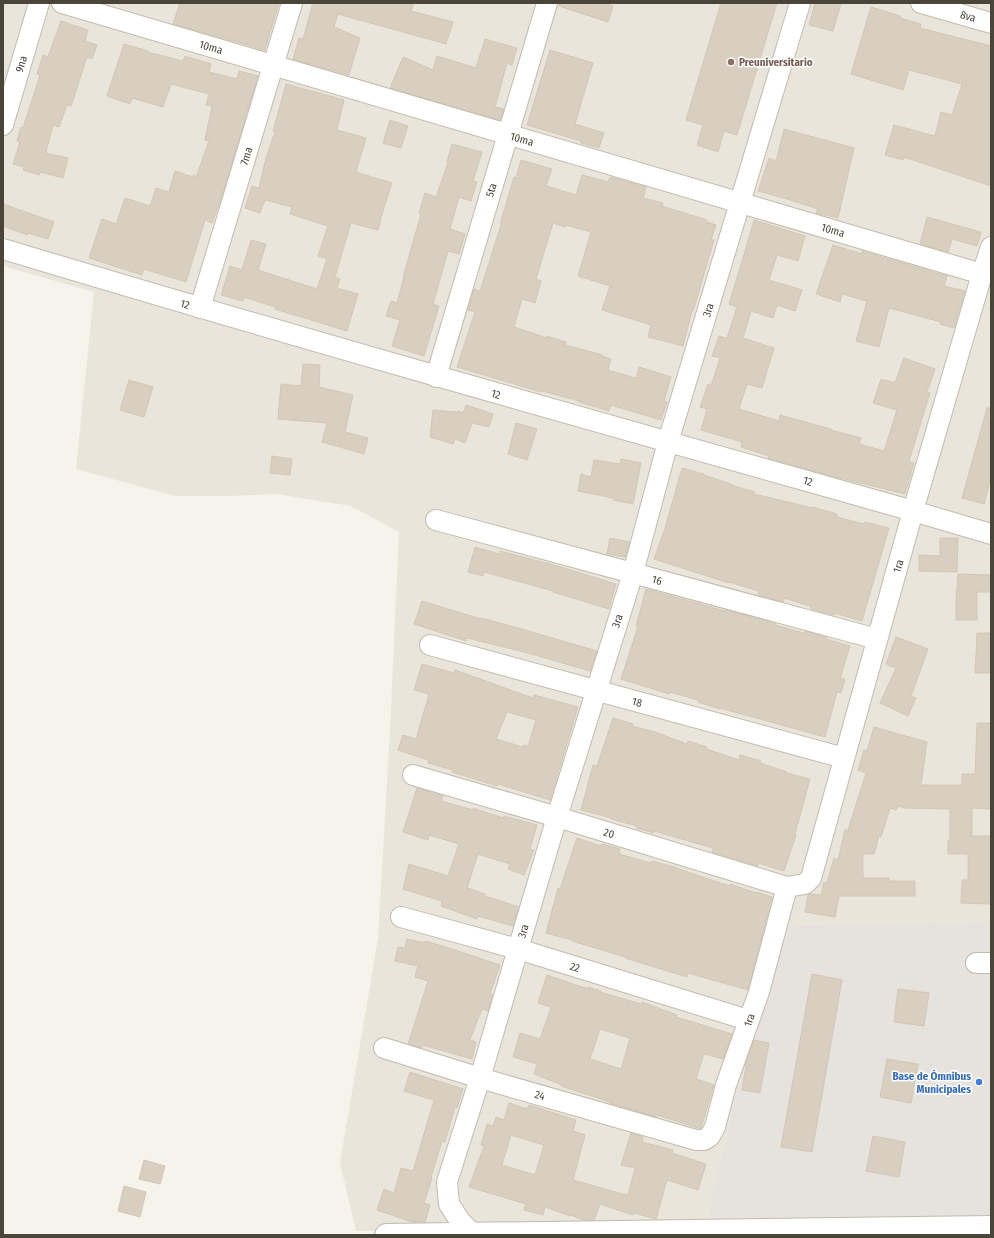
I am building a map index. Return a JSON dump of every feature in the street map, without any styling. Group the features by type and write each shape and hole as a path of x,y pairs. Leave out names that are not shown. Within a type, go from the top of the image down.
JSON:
{"street":[{"name":"9na","path":"3,125 39,3"},
{"name":"10ma","path":"62,3 982,274"},
{"name":"7ma","path":"200,308 292,3"},
{"name":"5ta","path":"436,377 547,3"},
{"name":"3ra","path":"472,1233 460,1221 449,1204 447,1182 480,1078 557,817 633,573 668,442 800,3"},
{"name":"8va","path":"921,3 991,23"},
{"name":"1ra","path":"696,1140 704,1140 710,1136 715,1127 726,1085 796,886 811,878 913,511 991,247"},
{"name":"12","path":"3,249 436,377 991,534"},
{"name":"16","path":"436,520 877,639"},
{"name":"18","path":"430,645 844,758"},
{"name":"20","path":"413,775 796,886"},
{"name":"22","path":"402,917 518,949 748,1020"},
{"name":"24","path":"384,1048 480,1078 696,1140"},
{"path":"385,1234 671,1232 991,1226"}],"shaded area":[{"path":"3,3 991,3 991,922 788,925 750,1037 712,1195 707,1227 356,1231 340,1163 378,938 390,730 399,532 351,506 276,494 175,496 76,469 94,292 3,266"},
{"name":"Base de Ómnibus Municipales","path":"991,922 991,1219 707,1227 712,1195 750,1037 788,925"}],"building":[{"path":"180,3 279,3 265,50 173,24"},
{"path":"313,3 414,3 411,11 453,22 446,44 338,14 334,27 360,38 349,75 293,59 299,38 303,39"},
{"path":"560,3 605,3 613,6 608,22 559,6"},
{"name":"Preuniversitario","path":"721,3 777,3 737,135 724,131 718,152 697,145 703,125 686,120"},
{"path":"815,3 841,3 833,31 809,25"},
{"path":"871,7 921,24 920,28 991,46 991,186 904,157 903,160 885,155 894,125 935,136 941,112 952,115 962,84 909,70 903,90 851,74"},
{"path":"61,21 88,30 85,41 97,45 92,59 87,57 71,106 67,105 59,127 53,125 45,153 68,158 63,178 40,172 39,175 23,170 24,167 13,164 20,142 17,141 21,127 23,128 40,75 37,74 43,55 48,57"},
{"path":"485,39 517,48 512,65 507,63 495,107 504,109 500,120 390,88 403,57 433,70 437,56 476,68"},
{"path":"124,44 148,51 147,52 183,61 185,56 211,64 209,72 237,79 239,71 258,76 221,199 212,223 205,220 186,282 144,269 142,275 89,258 102,219 116,224 125,198 150,206 156,188 169,192 175,171 196,177 209,141 205,140 212,106 206,105 209,94 171,84 163,107 132,98 130,104 107,96"},
{"path":"550,50 593,63 575,124 604,133 599,148 527,125"},
{"path":"286,84 344,100 337,130 366,138 356,172 392,183 378,230 351,223 335,277 340,279 337,288 358,294 347,331 275,309 275,307 244,297 243,301 221,295 230,266 242,270 251,240 266,244 258,270 317,289 327,259 318,256 328,226 290,214 292,207 265,200 260,213 245,208 252,186 259,188 266,158 275,132 273,131"},
{"path":"390,120 408,126 401,148 383,143"},
{"path":"784,129 854,148 838,218 816,213 818,209 758,191 769,158 776,161"},
{"path":"452,144 482,152 473,181 477,182 471,201 459,197 450,229 465,234 459,254 448,251 433,304 439,306 424,356 392,346 400,320 386,316 391,301 397,303 421,214 419,213 425,193 436,197 448,163"},
{"path":"521,160 552,169 546,186 576,195 582,175 608,182 610,177 646,187 643,198 663,203 662,206 707,220 707,222 716,225 711,240 714,240 683,346 648,337 651,325 602,310 610,286 578,276 591,232 553,223 536,279 541,281 535,303 522,299 514,327 547,338 547,336 566,342 565,345 603,355 602,356 611,359 608,370 636,378 639,367 671,377 664,401 667,402 661,420 611,405 609,411 579,401 541,392 457,367 475,312 468,310 474,289 480,291 501,225 514,177 516,178"},
{"path":"3,204 54,222 48,239 28,233 27,235 3,226"},
{"path":"927,217 981,232 977,246 952,239 948,252 920,244"},
{"path":"754,220 805,236 798,261 777,255 769,280 802,290 795,311 777,305 773,318 751,311 743,338 774,348 762,388 747,384 739,409 779,421 780,415 831,429 861,438 859,444 884,451 897,410 873,403 881,379 895,383 904,358 935,369 927,392 930,393 909,461 914,463 905,494 768,458 769,456 741,447 742,442 701,430 707,409 700,407 708,384 711,386 720,358 712,356 719,336 727,338 737,307 729,304"},
{"path":"833,245 862,254 862,251 947,276 944,286 965,291 954,328 940,324 941,322 889,308 879,347 856,341 867,301 842,294 840,302 816,294"},
{"path":"303,364 320,365 319,387 353,395 345,432 368,438 364,454 322,442 327,423 278,419 281,384 301,386"},
{"path":"129,380 153,387 144,417 120,410"},
{"path":"466,405 493,414 489,427 472,423 465,443 455,439 453,444 430,437 433,410 458,411 463,413"},
{"path":"987,408 991,408 991,477 984,504 962,498"},
{"path":"516,423 537,429 527,460 508,454"},
{"path":"272,456 292,459 290,475 270,473"},
{"path":"621,459 641,463 633,504 613,500 613,498 578,491 581,474 591,477 594,460 620,464"},
{"path":"682,468 755,492 754,494 813,507 837,514 837,517 864,524 865,522 889,528 862,621 834,613 834,615 811,609 812,608 810,606 784,598 783,602 758,595 759,591 654,559 665,528"},
{"path":"610,538 630,542 625,557 607,554"},
{"path":"940,538 958,538 957,572 919,571 919,555 940,556"},
{"path":"475,547 499,554 500,551 561,567 616,584 609,609 553,591 484,572 483,576 468,572"},
{"path":"958,574 991,575 991,592 977,592 977,620 956,620"},
{"path":"646,589 725,611 726,610 804,633 805,631 827,637 826,639 850,646 840,678 845,679 841,693 837,692 825,737 720,709 698,702 698,700 670,692 669,694 621,679 638,627 636,626"},
{"path":"422,601 597,651 590,671 528,653 467,638 466,641 414,624"},
{"path":"977,633 991,633 991,673 975,673"},
{"path":"896,637 928,649 911,696 916,698 908,716 880,703 896,668 886,664"},
{"path":"422,664 454,673 455,670 533,698 534,695 578,707 550,800 452,772 453,770 428,763 428,760 398,750 403,735 416,739 429,694 414,690","holes":["507,712 536,720 528,746 524,745 523,747 496,739"]},
{"path":"613,718 633,724 632,726 655,732 687,744 688,741 707,747 706,749 739,760 740,755 761,761 760,763 787,772 786,773 810,779 795,834 796,835 784,871 758,863 758,866 712,852 713,848 654,831 654,833 636,828 637,826 581,810 593,765 597,766"},
{"path":"977,723 991,723 991,809 972,808 972,836 991,836 991,904 961,903 962,880 968,880 968,854 948,854 948,840 950,840 950,809 904,808 898,806 896,810 890,808 874,854 863,854 863,878 889,878 889,881 915,881 915,896 839,896 835,917 805,912 808,895 821,895 824,882 827,883 834,858 838,860 845,830 848,830 866,773 858,770 864,750 867,751 874,727 927,742 921,785 962,785 962,774 975,774"},
{"path":"417,788 443,796 441,801 473,810 473,808 503,818 504,816 537,825 530,849 534,850 524,875 508,869 510,864 478,854 467,888 485,894 485,896 519,907 513,926 478,916 477,919 441,906 442,901 403,889 409,864 448,876 459,844 429,835 428,840 403,832"},
{"path":"577,838 601,846 602,844 620,849 619,854 651,863 652,861 674,867 730,886 730,884 772,897 748,990 688,973 687,977 546,933 558,888 560,889"},
{"path":"407,939 425,943 425,941 500,965 490,994 493,995 488,1011 482,1009 470,1040 476,1042 472,1059 423,1045 422,1048 408,1044 428,981 415,977 418,966 395,961 398,947 405,948"},
{"path":"812,974 842,980 812,1152 781,1147"},
{"path":"547,975 588,989 588,987 641,1004 642,1002 677,1015 676,1017 732,1034 723,1059 704,1054 696,1079 714,1085 701,1128 657,1115 656,1117 610,1103 561,1086 562,1085 534,1074 537,1064 513,1057 520,1033 540,1039 551,1007 538,1003","holes":["600,1029 630,1038 621,1069 590,1059"]},
{"path":"898,989 929,993 924,1026 894,1022"},
{"path":"754,1040 769,1043 760,1093 742,1090 745,1065"},
{"path":"887,1059 918,1064 911,1103 880,1097"},
{"path":"410,1072 463,1089 457,1108 455,1107 445,1142 442,1141 431,1177 432,1178 424,1203 430,1205 425,1222 412,1222 377,1210 384,1189 394,1193 401,1168 413,1171 434,1100 404,1091"},
{"path":"509,1103 527,1109 529,1105 576,1120 573,1131 585,1135 573,1180 626,1195 628,1195 635,1168 621,1165 631,1133 643,1137 642,1142 673,1150 672,1153 706,1164 698,1190 667,1180 656,1219 634,1213 633,1215 600,1204 594,1220 584,1220 545,1207 543,1215 524,1210 526,1204 469,1187 484,1146 481,1145 487,1124 493,1126 496,1117 504,1120","holes":["511,1135 544,1145 535,1175 502,1165"]},
{"path":"873,1136 905,1142 899,1177 866,1171"},
{"path":"144,1160 165,1166 160,1184 139,1179"},
{"path":"124,1186 146,1192 140,1217 118,1211"}],"place":[{"name":"Preuniversitario","path":"731,62"},
{"name":"Base de Ómnibus Municipales","path":"979,1082"}]}
